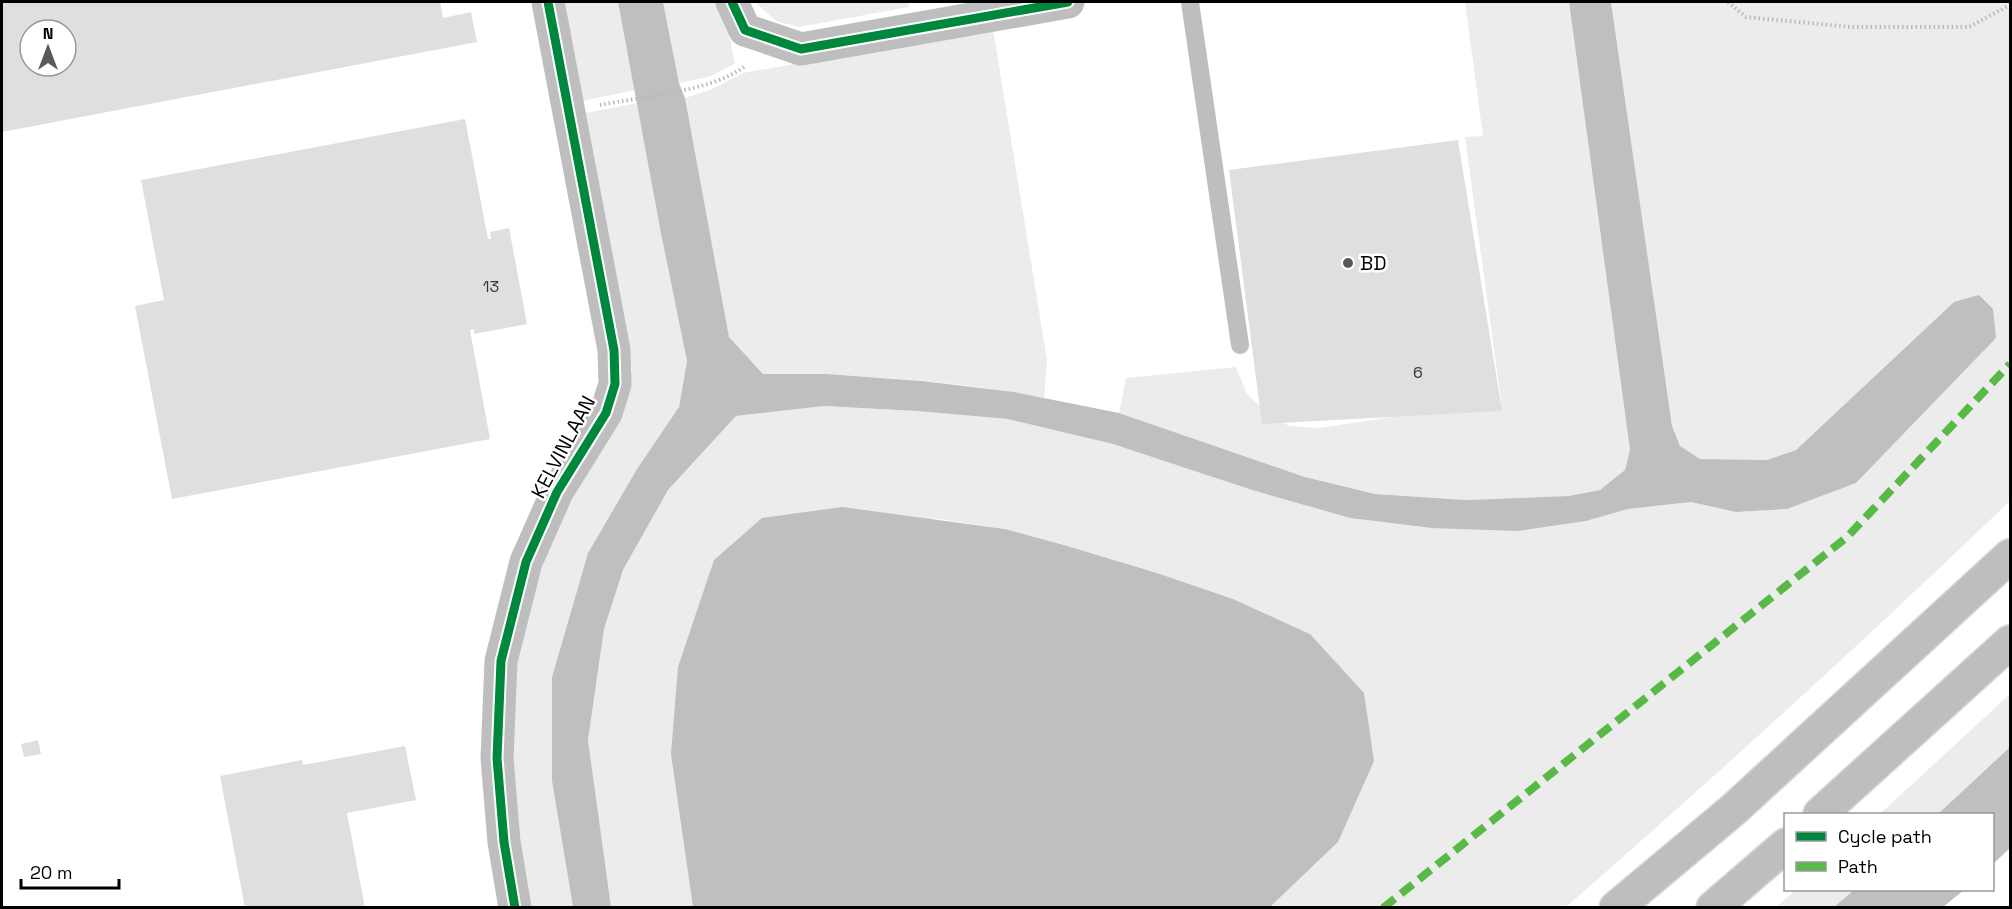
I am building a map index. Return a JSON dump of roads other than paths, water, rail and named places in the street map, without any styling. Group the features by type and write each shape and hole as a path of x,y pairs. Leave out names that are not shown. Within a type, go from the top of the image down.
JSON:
{"main road":[{"name":"KELVINLAAN","path":"515,908 504,842 497,758 501,661 526,562 558,492 606,413 615,384 614,350 548,2"},
{"path":"732,2 744,30 801,49 1068,2"},
{"path":"1616,908 1733,810 2010,556"},
{"path":"1821,813 2010,642"},
{"path":"1713,908 1784,846"}],"lane":[{"path":"1190,2 1240,345"}],"place":[{"name":"BD","path":"1348,263"}]}
